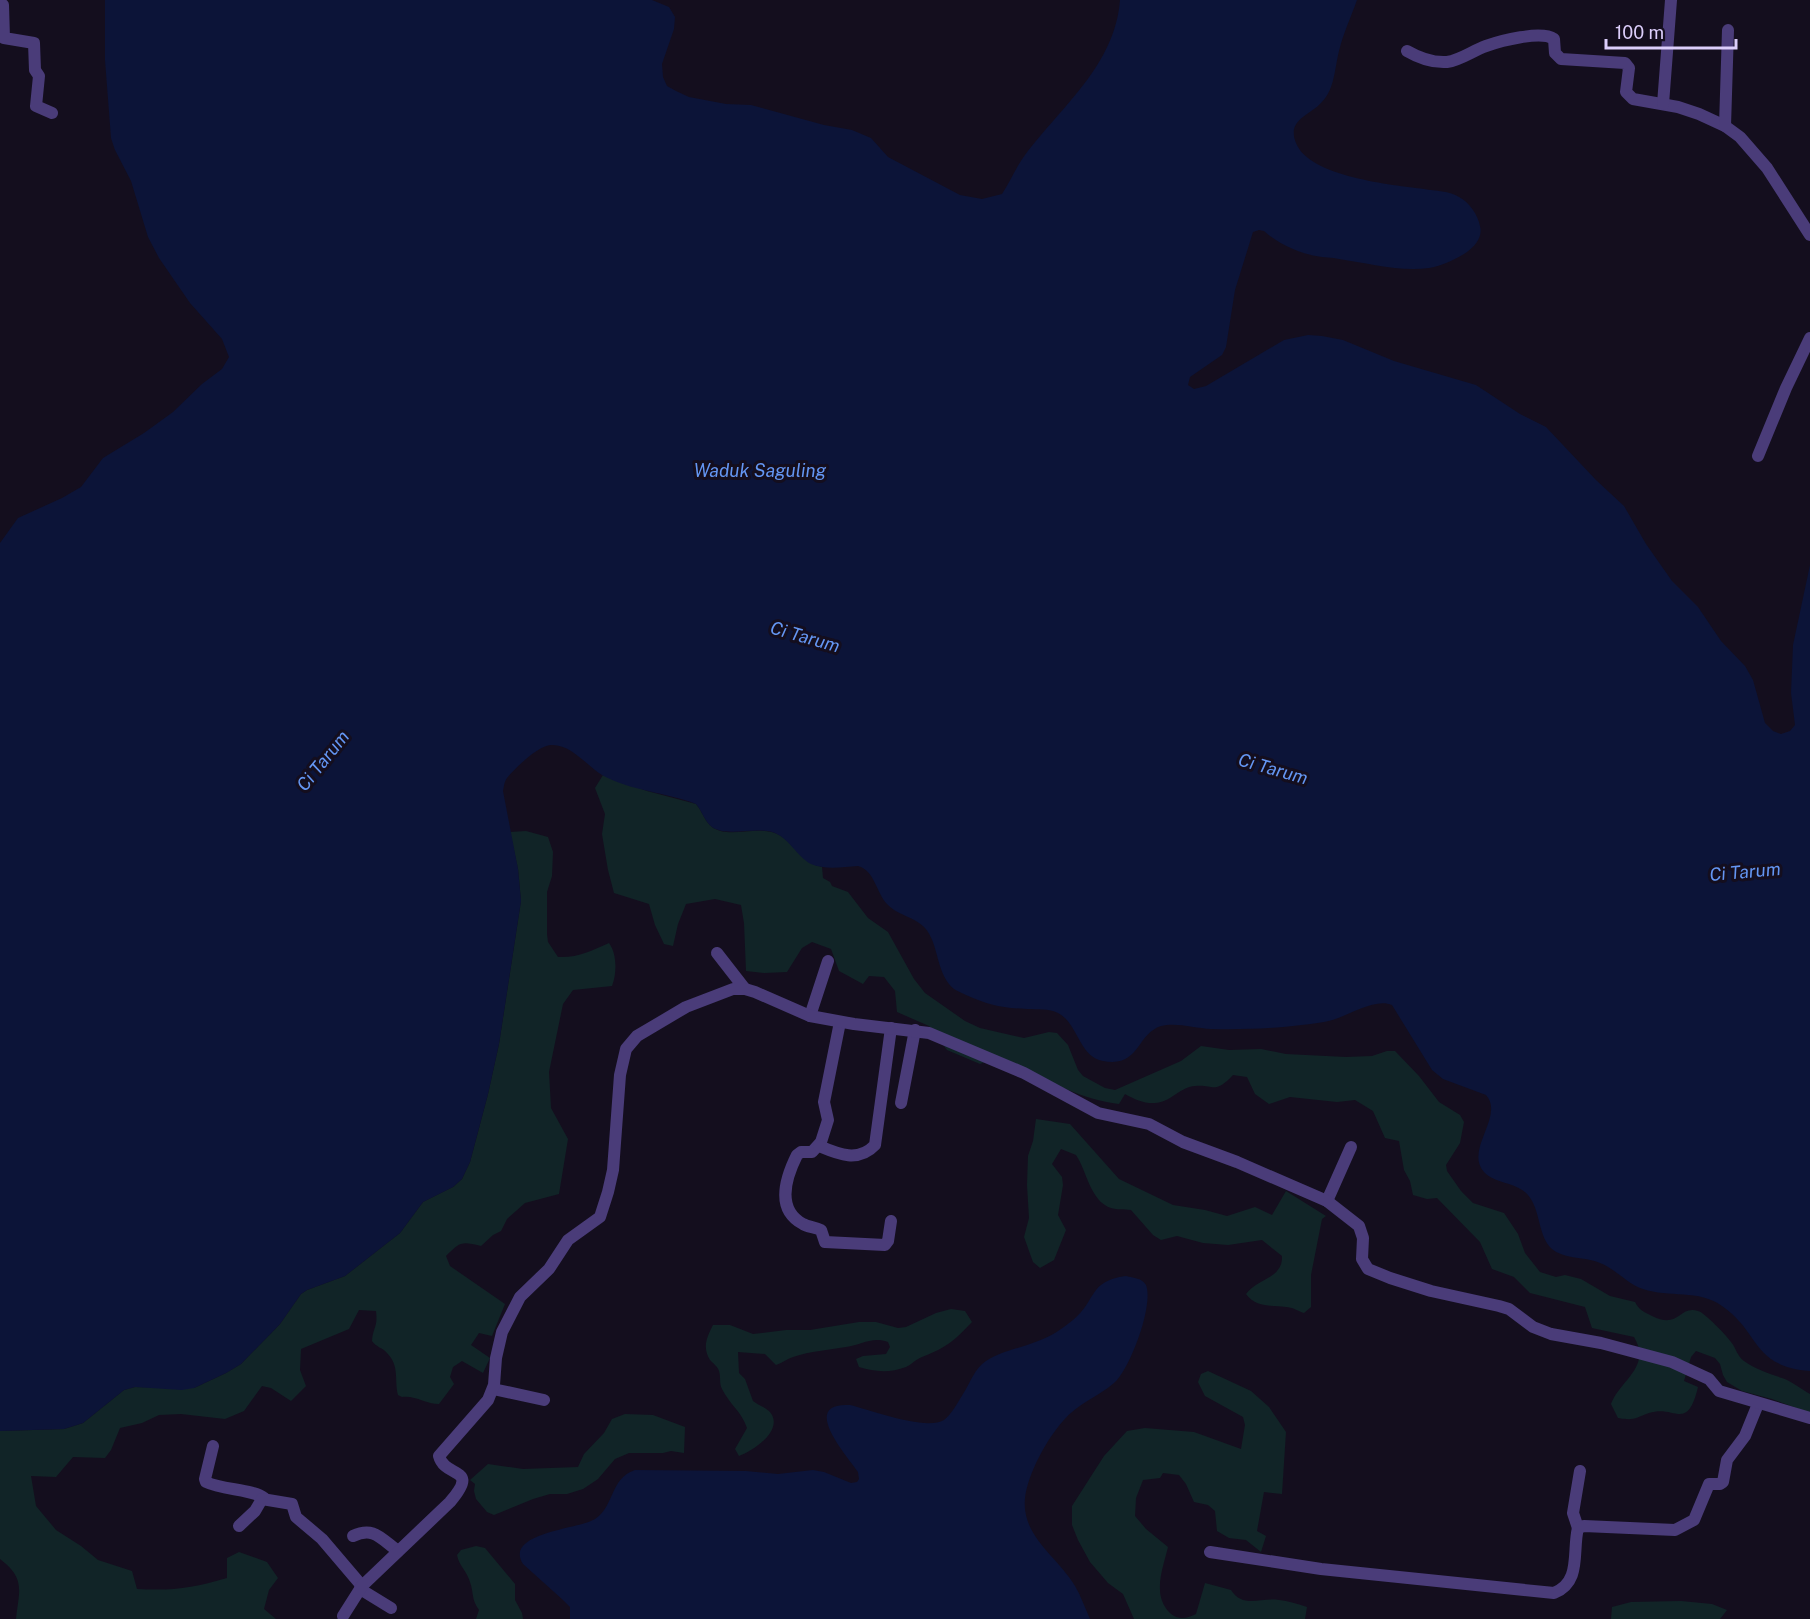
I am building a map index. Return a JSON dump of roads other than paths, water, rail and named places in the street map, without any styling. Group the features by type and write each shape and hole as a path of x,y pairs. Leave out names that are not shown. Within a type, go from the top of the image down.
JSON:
{"street":[{"path":"1663,104 1671,0"},
{"path":"0,2 3,5 4,38 34,44 35,70 39,76 36,106 52,113"},
{"path":"1725,126 1728,30"},
{"path":"1407,51 1421,59 1447,62 1487,45 1535,35 1550,36 1554,39 1555,53 1561,59 1625,63 1629,65 1626,89 1633,99 1699,114 1725,126 1740,137 1767,168 1810,235"},
{"path":"1758,456 1810,338"},
{"path":"717,953 745,989 810,1016 840,1022 915,1030 943,1037 1024,1073 1098,1113 1149,1124 1183,1142 1237,1162 1327,1201 1359,1226 1362,1238 1362,1259 1368,1269 1431,1290 1509,1309 1533,1327 1551,1334 1601,1343 1672,1362 1709,1379 1719,1391 1810,1418"},
{"path":"810,1016 828,961"},
{"path":"343,1616 361,1588 450,1502 461,1488 462,1479 440,1461 439,1456 483,1408 493,1389 502,1332 519,1297 549,1269 568,1240 600,1217 613,1170 620,1074 626,1049 638,1036 676,1012 723,992 745,989"},
{"path":"840,1022 824,1102 828,1120 819,1146 812,1153 798,1154 787,1180 785,1202 795,1218 804,1225 821,1230 825,1242 885,1245 888,1241 891,1221"},
{"path":"819,1146 835,1153 853,1156 868,1152 875,1145 891,1028"},
{"path":"902,1103 915,1030"},
{"path":"1327,1201 1351,1147"},
{"path":"493,1389 544,1400"},
{"path":"1578,1528 1673,1530 1692,1522 1708,1484 1723,1482 1727,1460 1745,1436 1758,1404"},
{"path":"213,1446 206,1482 234,1491 293,1504 296,1517 322,1539 361,1588 391,1608"},
{"path":"1210,1552 1321,1569 1554,1593 1563,1590 1574,1571 1578,1528 1573,1513 1580,1471"},
{"path":"239,1526 255,1511 259,1501 264,1498"},
{"path":"353,1536 370,1531 398,1551"}],"water":[{"name":"Waduk Saguling","path":"105,0 652,0 669,7 675,17 674,29 662,64 663,77 667,86 689,97 726,104 751,105 824,125 852,130 871,138 888,157 960,195 982,199 1002,194 1025,155 1085,84 1108,45 1116,23 1120,0 1357,0 1341,45 1331,87 1319,105 1296,124 1294,136 1296,143 1304,155 1317,164 1334,171 1373,182 1442,192 1463,199 1470,205 1479,222 1481,230 1479,237 1467,252 1449,262 1429,268 1407,269 1309,255 1282,243 1264,231 1253,232 1235,290 1226,347 1222,355 1190,377 1188,385 1194,389 1206,386 1284,340 1308,335 1343,340 1394,361 1476,385 1520,414 1546,427 1624,506 1646,544 1672,581 1698,607 1721,641 1745,666 1753,680 1765,723 1773,731 1781,734 1790,731 1795,725 1791,693 1793,645 1810,565 1810,1371 1777,1363 1759,1347 1735,1316 1713,1301 1704,1297 1643,1289 1600,1263 1560,1254 1549,1246 1535,1207 1528,1195 1518,1188 1489,1176 1479,1163 1481,1144 1491,1113 1491,1103 1486,1095 1443,1079 1432,1070 1392,1005 1376,1004 1332,1020 1281,1027 1211,1029 1179,1025 1161,1026 1153,1030 1124,1060 1103,1061 1095,1058 1083,1047 1070,1024 1054,1011 995,1005 954,989 944,977 928,932 919,923 887,904 872,877 864,869 858,866 828,868 811,864 783,838 772,832 718,830 710,825 696,804 613,780 602,775 572,751 551,745 540,749 528,758 504,784 503,791 518,869 521,901 499,1044 470,1162 462,1179 453,1187 423,1202 400,1233 345,1276 301,1294 280,1324 241,1364 226,1373 194,1388 182,1390 135,1387 124,1390 83,1423 64,1429 0,1431 0,543 18,518 81,487 103,458 173,412 202,384 222,369 229,357 222,339 190,303 159,258 148,237 131,181 115,150 111,138 105,60"},
{"path":"1126,1276 1142,1281 1146,1285 1148,1294 1144,1321 1127,1365 1114,1383 1075,1409 1057,1428 1034,1467 1025,1498 1025,1511 1034,1535 1068,1575 1090,1619 570,1619 570,1607 523,1564 520,1554 523,1546 544,1534 582,1524 599,1516 620,1480 635,1470 746,1471 778,1474 813,1470 851,1483 857,1482 858,1472 830,1431 827,1420 828,1412 835,1406 850,1405 924,1423 944,1420 982,1364 998,1355 1056,1332 1081,1313 1094,1292 1105,1282"}],"water label":[{"name":"Ci Tarum","path":"805,637"},
{"name":"Ci Tarum","path":"323,761"},
{"name":"Ci Tarum","path":"1273,769"},
{"name":"Ci Tarum","path":"1745,872"}]}
